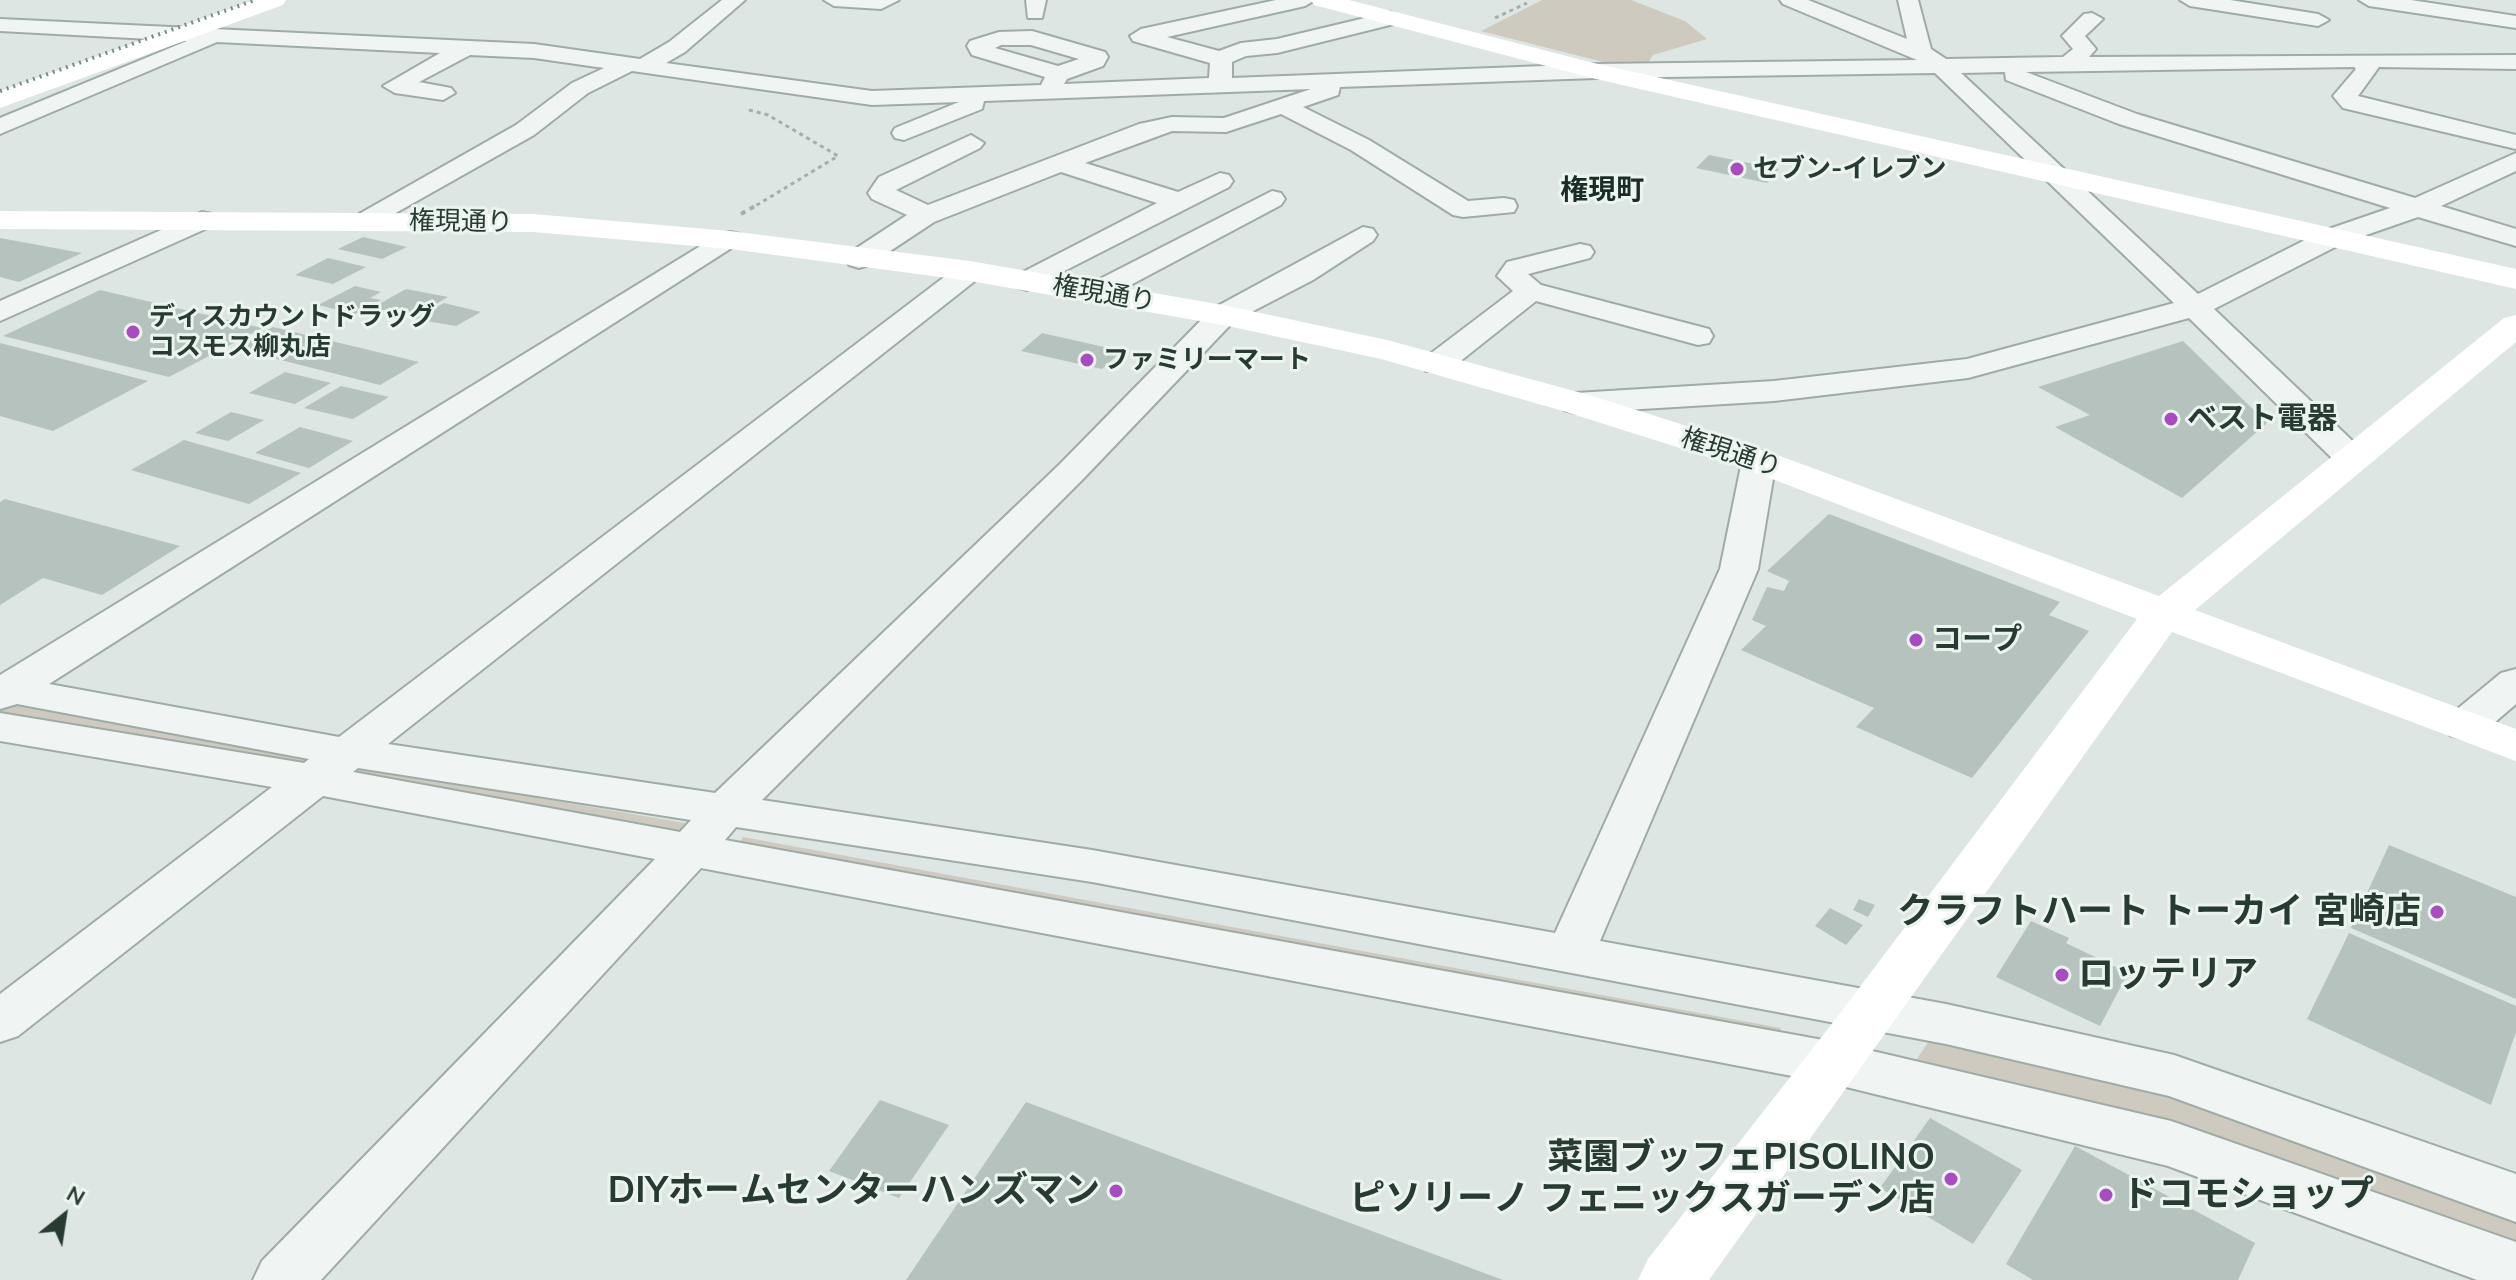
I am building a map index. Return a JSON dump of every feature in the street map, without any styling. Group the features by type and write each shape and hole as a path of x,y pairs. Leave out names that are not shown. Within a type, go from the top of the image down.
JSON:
{"street":[{"path":"0,100 275,0"},
{"path":"369,220 525,130 580,88 677,47 735,0"},
{"path":"834,0 881,3 889,0"},
{"path":"1220,71 1141,36 1305,0"},
{"path":"1322,0 1596,71 2516,279"},
{"path":"1790,0 1921,52 1941,66 2351,458"},
{"path":"1908,0 1921,52"},
{"path":"2190,0 2318,20"},
{"path":"2369,0 2516,22"},
{"path":"1220,71 1241,50 1277,46 1390,18"},
{"path":"2069,64 2085,49 2073,36 2092,19"},
{"path":"3,27 468,47 640,63 872,98 998,94 1050,83 1220,71 1360,79 1596,71 2069,64 2360,60 2516,62"},
{"path":"0,127 214,37"},
{"path":"443,93 395,86 468,47"},
{"path":"2360,60 2369,69 2345,96 2351,103 2516,142"},
{"path":"1987,66 2039,82 2128,119 2516,238"},
{"path":"859,259 928,215 1148,129 1172,124 1226,125 1360,79"},
{"path":"904,133 998,94"},
{"path":"1285,107 1360,145 1463,209 1504,206"},
{"path":"928,215 881,193 888,183 971,143"},
{"path":"1576,403 1774,391 1968,368 2195,307 2333,237 2416,208 2516,161"},
{"path":"1060,163 1180,202"},
{"path":"1027,281 1220,181"},
{"path":"1096,292 1272,199"},
{"name":"権現通り","path":"0,220 533,223 716,239 970,271 1223,315 1437,364 1576,403 1759,461 2516,746"},
{"path":"0,312 202,220"},
{"path":"283,1280 690,851 725,810 1072,471 1223,315 1303,274 1363,235"},
{"path":"3,700 716,239"},
{"path":"1580,252 1517,268 1512,276 1531,291 1698,336"},
{"path":"0,1022 328,765 970,271"},
{"path":"1437,364 1531,291"},
{"path":"1671,1280 1873,1012 2163,614 2516,325"},
{"path":"1571,952 1739,569 1759,461"},
{"path":"2465,725 2516,682"},
{"path":"3,700 328,765 690,851 1834,1063 2171,1144 2465,1247 2516,1270"},
{"path":"328,765 725,810 1092,866 1571,952 2039,1044 2174,1076 2516,1198"}],"path":[{"path":"716,239 838,156 768,115 739,107"}],"shaded area":[{"path":"1542,0 1631,0 1685,21 1707,39 1653,55 1646,66 1619,66 1481,31"},
{"path":"11,704 324,760 313,770 0,718 0,710"},
{"path":"340,764 691,824 683,835 329,773"},
{"path":"743,837 1781,1028 1777,1040 736,848"},
{"path":"1933,1035 2147,1090 2443,1186 2516,1216 2516,1252 1908,1072"}],"building":[{"name":"セブン-イレブン","path":"1709,155 1779,169 1767,183 1696,168"},
{"path":"363,237 407,247 382,259 338,249"},
{"path":"0,238 82,253 19,282 0,277"},
{"path":"328,258 366,267 333,284 295,275"},
{"path":"355,286 381,292 370,298 381,300 355,314 318,305"},
{"path":"406,289 448,297 413,317 372,308"},
{"name":"ディスカウントドラッグ コスモス柳丸店","path":"100,290 262,328 169,377 3,336"},
{"path":"444,303 481,312 456,326 415,319"},
{"path":"273,327 419,362 380,385 233,348"},
{"name":"ファミリーマート","path":"1042,333 1122,351 1102,369 1021,351"},
{"name":"ベスト電器","path":"2183,341 2267,423 2182,498 2055,427 2090,415 2038,387"},
{"path":"0,343 148,381 53,431 0,416"},
{"path":"285,372 331,383 295,404 249,393"},
{"path":"341,386 389,397 353,419 304,408"},
{"path":"231,412 264,420 228,441 195,433"},
{"path":"300,427 353,441 309,468 255,453"},
{"path":"184,440 301,473 249,504 131,470"},
{"path":"5,499 180,546 102,595 43,578 0,605 0,502"},
{"name":"コープ","path":"1829,514 2060,602 2049,615 2089,631 1972,778 1856,727 1874,708 1741,650 1766,626 1752,620 1767,587 1784,591 1789,581 1767,571"},
{"name":"クラフトハート トーカイ 宮崎店","path":"2389,845 2516,897 2516,999 2351,928"},
{"path":"1859,899 1875,905 1868,917 1853,910"},
{"path":"1830,908 1863,925 1846,945 1815,926"},
{"name":"ロッテリア","path":"2031,921 2069,938 2066,943 2128,973 2100,1026 1996,977"},
{"path":"2349,933 2516,1006 2516,1032 2491,1105 2307,1019"},
{"path":"880,1100 949,1125 899,1198 829,1171"},
{"name":"DIYホームセンターハンズマン","path":"1026,1102 1503,1280 906,1280"},
{"name":"菜園ブッフェPISOLINO ピソリーノ フェニックスガーデン店","path":"1930,1118 2022,1170 1973,1244 1880,1188"},
{"name":"ドコモショップ","path":"2075,1146 2255,1243 2238,1280 2033,1280 2006,1264"}],"railway":[{"path":"0,91 255,0"}],"place":[{"name":"セブン-イレブン","path":"1737,169"},
{"name":"ディスカウントドラッグ コスモス柳丸店","path":"133,332"},
{"name":"ファミリーマート","path":"1087,360"},
{"name":"ベスト電器","path":"2171,419"},
{"name":"コープ","path":"1916,640"},
{"name":"クラフトハート トーカイ 宮崎店","path":"2437,912"},
{"name":"ロッテリア","path":"2062,975"},
{"name":"菜園ブッフェPISOLINO ピソリーノ フェニックスガーデン店","path":"1951,1179"},
{"name":"DIYホームセンターハンズマン","path":"1116,1191"},
{"name":"ドコモショップ","path":"2106,1195"}],"district":[{"name":"権現町","path":"1602,191"}]}
